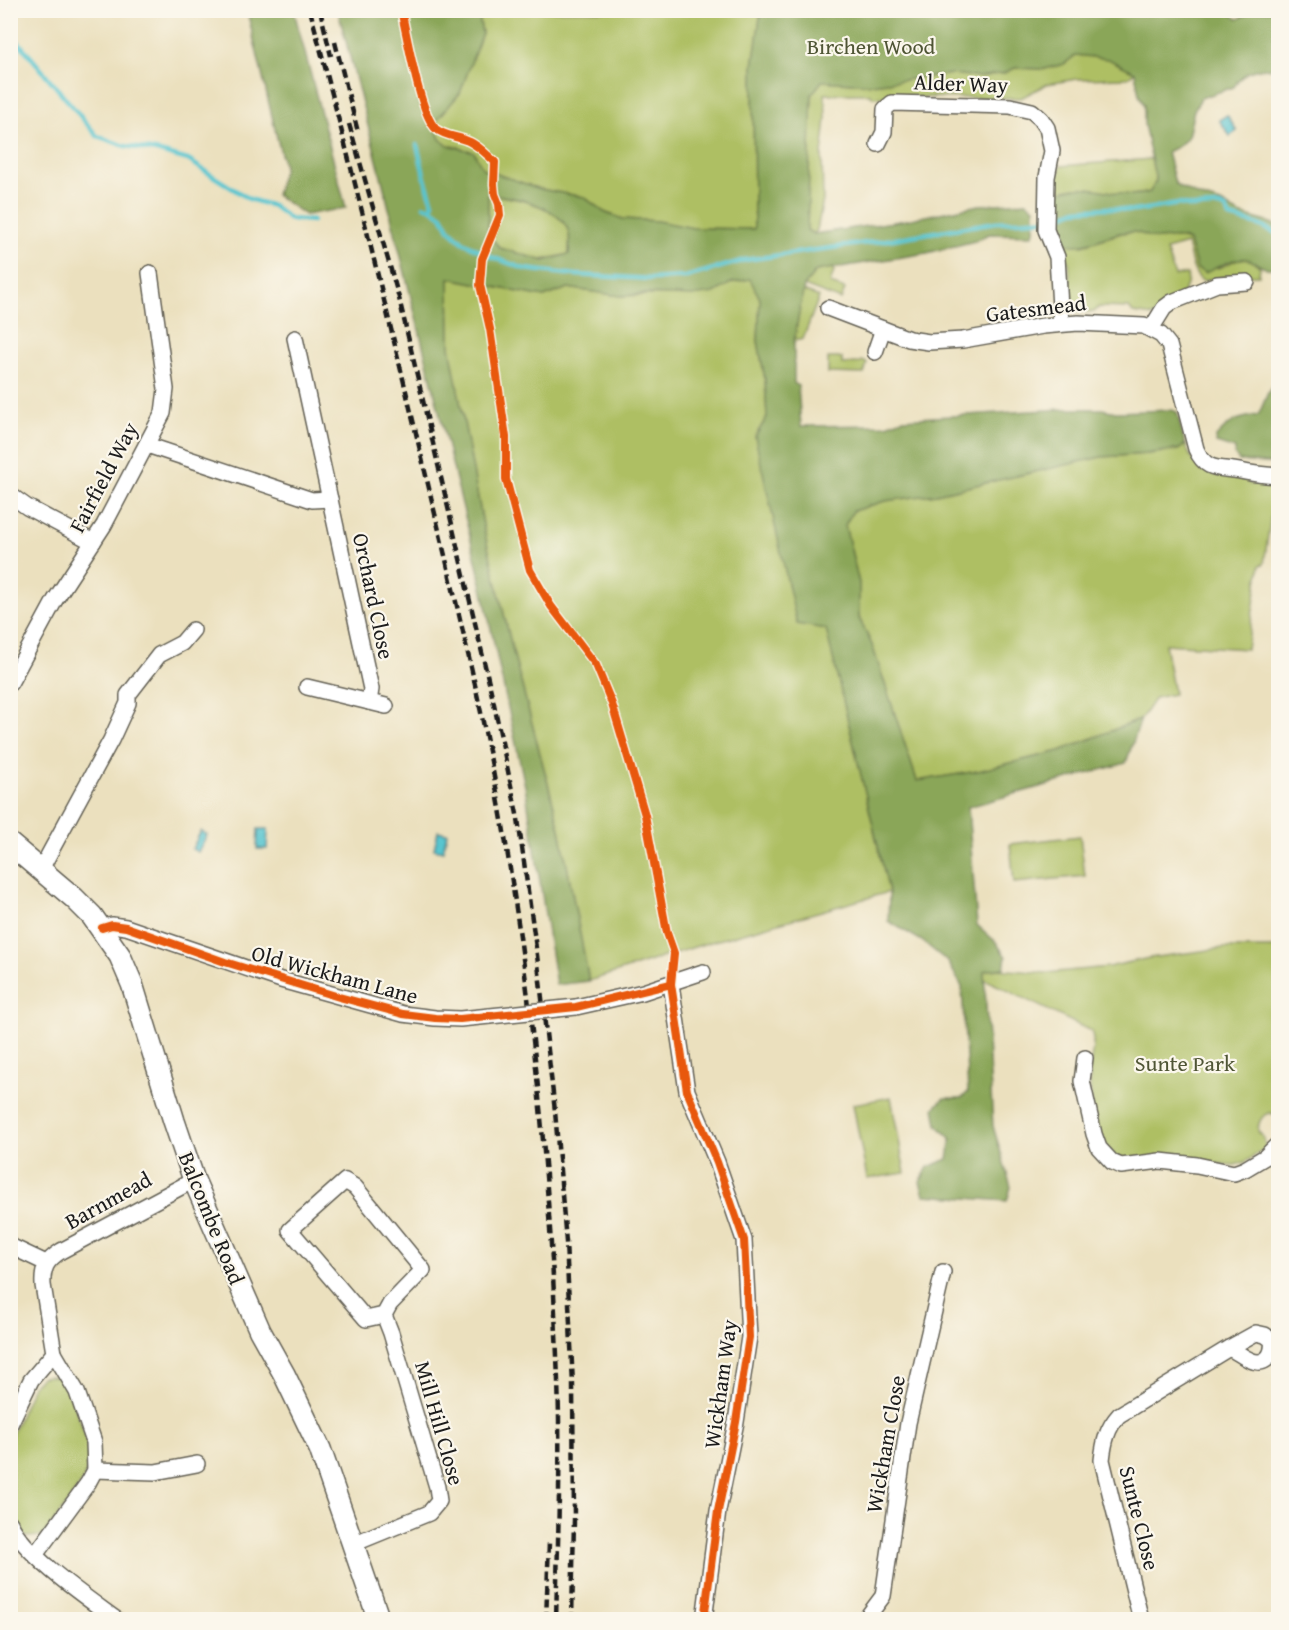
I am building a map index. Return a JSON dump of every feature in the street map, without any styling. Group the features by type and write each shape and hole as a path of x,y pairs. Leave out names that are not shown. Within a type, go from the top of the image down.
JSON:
{"street":[{"name":"Alder Way","path":"878,144 884,132 885,109 892,103 1010,106 1032,111 1041,119 1047,128 1052,151 1047,177 1046,230 1057,257 1061,324"},
{"name":"Fairfield Way","path":"10,683 55,600 93,542 163,413 166,389 150,273"},
{"path":"1247,282 1217,284 1172,302 1164,308 1151,329 1161,335 1173,355 1196,448 1201,459 1209,466 1221,470 1278,476"},
{"name":"Gatesmead","path":"828,308 909,339 946,343 1061,324 1136,325 1151,329"},
{"path":"875,352 884,329"},
{"name":"Orchard Close","path":"295,338 371,689 369,702"},
{"path":"147,445 312,500 330,499"},
{"path":"10,495 27,507 93,542"},
{"path":"41,869 100,760 128,703 128,695 159,655 182,643 193,630"},
{"path":"307,687 386,706"},
{"name":"Balcombe Road","path":"10,844 74,898 102,928 120,956 132,984 194,1180 260,1331 284,1374 320,1449 379,1620"},
{"name":"Old Wickham Lane","path":"102,928 112,925 126,927 280,980 403,1014 435,1018 460,1019 576,1007 671,984 703,972"},
{"name":"Wickham Way","path":"671,984 687,1091 717,1162 744,1240 749,1337 736,1422 718,1511 704,1620"},
{"path":"1085,1058 1082,1082 1094,1134 1099,1148 1112,1162 1121,1166 1160,1161 1197,1165 1234,1173 1265,1157 1278,1144"},
{"name":"Barnmead","path":"46,1263 61,1251 194,1180"},
{"path":"345,1181 356,1188 423,1270 390,1304 384,1315 366,1318 290,1230 345,1181"},
{"path":"10,1246 46,1263 42,1274 54,1353 77,1392 94,1442 95,1470 35,1555"},
{"name":"Wickham Close","path":"865,1620 883,1596 908,1423 943,1272"},
{"name":"Mill Hill Close","path":"353,1544 429,1513 439,1501 434,1475 384,1315"},
{"name":"Sunte Close","path":"1141,1620 1102,1460 1106,1435 1111,1424 1119,1415 1228,1348"},
{"path":"10,1424 31,1380 54,1353"},
{"path":"95,1470 155,1472 196,1464"},
{"path":"10,1523 16,1535 35,1555 117,1620"}],"green space":[{"name":"Birchen Wood","path":"1231,10 1232,15 1238,19 1254,11 1278,11 1278,29 1274,36 1278,45 1278,70 1259,69 1247,73 1234,87 1201,98 1194,110 1188,137 1179,146 1167,152 1175,183 1180,187 1221,203 1239,214 1278,227 1278,267 1267,268 1251,260 1241,259 1230,261 1205,273 1197,269 1189,241 1186,239 1158,239 1134,232 1124,232 1094,242 1073,245 1063,243 1054,237 1052,206 1054,195 1079,188 1138,194 1150,192 1156,181 1144,124 1144,105 1139,95 1135,72 1108,59 1076,55 1064,64 1045,69 1015,68 1004,73 979,77 952,74 871,84 822,81 812,94 807,230 814,234 906,220 979,205 1027,202 1034,208 1034,231 1032,235 989,234 975,241 927,253 816,271 804,286 794,341 794,383 798,386 801,426 887,425 902,419 1063,409 1102,409 1116,412 1172,410 1177,412 1185,444 1180,449 1101,457 936,494 885,501 853,511 845,525 859,583 859,618 872,645 917,781 978,771 1060,751 1141,719 1126,763 968,807 977,925 996,942 1006,957 1004,968 984,971 993,1126 1011,1187 1007,1201 924,1195 920,1182 928,1167 948,1159 951,1139 937,1125 934,1108 944,1098 962,1098 968,1092 962,987 948,962 922,941 888,921 889,892 826,629 797,624 755,437 767,417 765,379 758,341 760,299 750,279 731,283 714,293 692,296 646,294 620,296 568,288 544,297 449,278 450,347 484,530 513,652 560,829 589,981 556,985 525,786 478,569 338,11 478,11 482,33 460,93 436,121 442,141 474,152 483,169 540,189 584,197 604,212 623,219 657,221 693,228 754,229 753,66 761,11","holes":["488,194 533,203 554,214 568,230 569,254 544,261 500,248 488,234"]},
{"path":"247,11 294,11 346,208 305,215 276,195 284,167"},
{"path":"478,11 761,11 753,66 754,229 693,228 657,221 623,219 604,212 584,197 540,189 482,169 459,147 443,144 436,135 436,121 460,93 482,33"},
{"path":"1076,55 1108,58 1135,72 1127,78 1077,79 1047,84 1021,98 872,97 871,94 825,94 826,119 822,155 823,200 817,230 814,234 806,230 812,94 822,81 871,84 952,74 979,77 1004,73 1015,68 1045,69 1064,64"},
{"path":"1151,159 1156,181 1150,192 1138,195 1079,188 1054,195 1060,166"},
{"path":"488,194 534,203 555,214 568,230 569,254 541,260 500,248 488,234"},
{"path":"1135,232 1159,239 1172,237 1189,241 1197,269 1218,268 1238,259 1248,259 1260,267 1259,275 1228,276 1203,281 1196,274 1187,244 1166,250 1175,276 1187,274 1186,287 1178,298 1153,316 1133,313 1129,308 1099,307 1094,312 1078,312 1071,308 1069,263 1058,241 1083,245 1122,233"},
{"path":"835,267 830,284 845,289 841,300 804,286 816,271"},
{"path":"449,278 544,297 568,288 620,296 714,293 731,283 751,278 760,299 758,341 765,380 767,417 755,437 826,628 889,892 704,944 589,981 560,829 513,652 484,530 450,347"},
{"path":"803,291 819,297 803,339 794,341"},
{"path":"828,358 842,358 842,364 862,361 867,363 864,374 828,373"},
{"path":"1278,380 1278,464 1239,461 1235,455 1235,449 1216,443 1216,437 1234,421 1258,415 1269,391"},
{"path":"1186,444 1195,463 1210,473 1249,480 1249,484 1275,485 1264,564 1260,565 1247,649 1165,644 1174,694 1155,698 1141,719 1060,751 978,771 917,781 872,645 859,617 859,583 845,525 853,511 885,501 936,494 1101,457 1179,450"},
{"path":"1080,836 1085,876 1014,883 1010,844"},
{"name":"Sunte Park","path":"1224,948 1278,948 1278,1117 1270,1113 1261,1119 1258,1131 1263,1137 1266,1148 1245,1162 1235,1165 1117,1158 1103,1140 1094,1116 1090,1079 1093,1044 1091,1031 982,978 981,968 1047,973 1108,967 1149,958"},
{"path":"891,1097 905,1173 867,1179 853,1104"},
{"path":"41,1377 58,1377 66,1384 78,1415 88,1448 87,1469 74,1493 43,1536 27,1537 19,1532 11,1511 10,1439 33,1385"}],"water":[{"path":"1227,115 1237,131 1230,136 1219,120"},
{"path":"258,829 268,829 267,849 257,849"},
{"path":"201,831 207,835 198,852 192,849"},
{"path":"438,831 447,833 443,851 434,849"}],"waterway":[{"path":"10,32 97,136 125,146 156,151 188,160 249,199 273,206 290,219 313,221"},
{"path":"417,145 433,203 431,208"},
{"path":"424,206 442,216 449,229 463,242 492,257 525,269 576,275 652,279 686,277 745,260 996,222 1054,219 1074,210 1108,208 1134,211 1179,204 1194,207 1220,206 1226,209 1230,217 1259,225 1278,234"}],"railway":[{"path":"310,10 402,375 479,702 496,784 514,895 540,1102 555,1311 559,1441 556,1620"},
{"path":"320,10 331,56"},
{"path":"335,42 358,132"},
{"path":"349,124 399,298 494,704 518,819 555,1111 566,1242 573,1385 572,1620"},
{"path":"546,1620 549,1542"}],"cycle path":[{"path":"401,10 419,92 430,121 440,132 466,140 480,148 495,162 494,184 500,215 482,259 480,285 490,329 506,437 506,479 530,570 551,606 596,665 612,704 645,815 667,933 674,953 671,984 687,1091 717,1162 744,1240 749,1337 736,1422 718,1511 704,1620"},
{"path":"102,928 112,925 126,927 225,962 339,997 403,1014 435,1018 460,1019 576,1007 671,984"}]}
